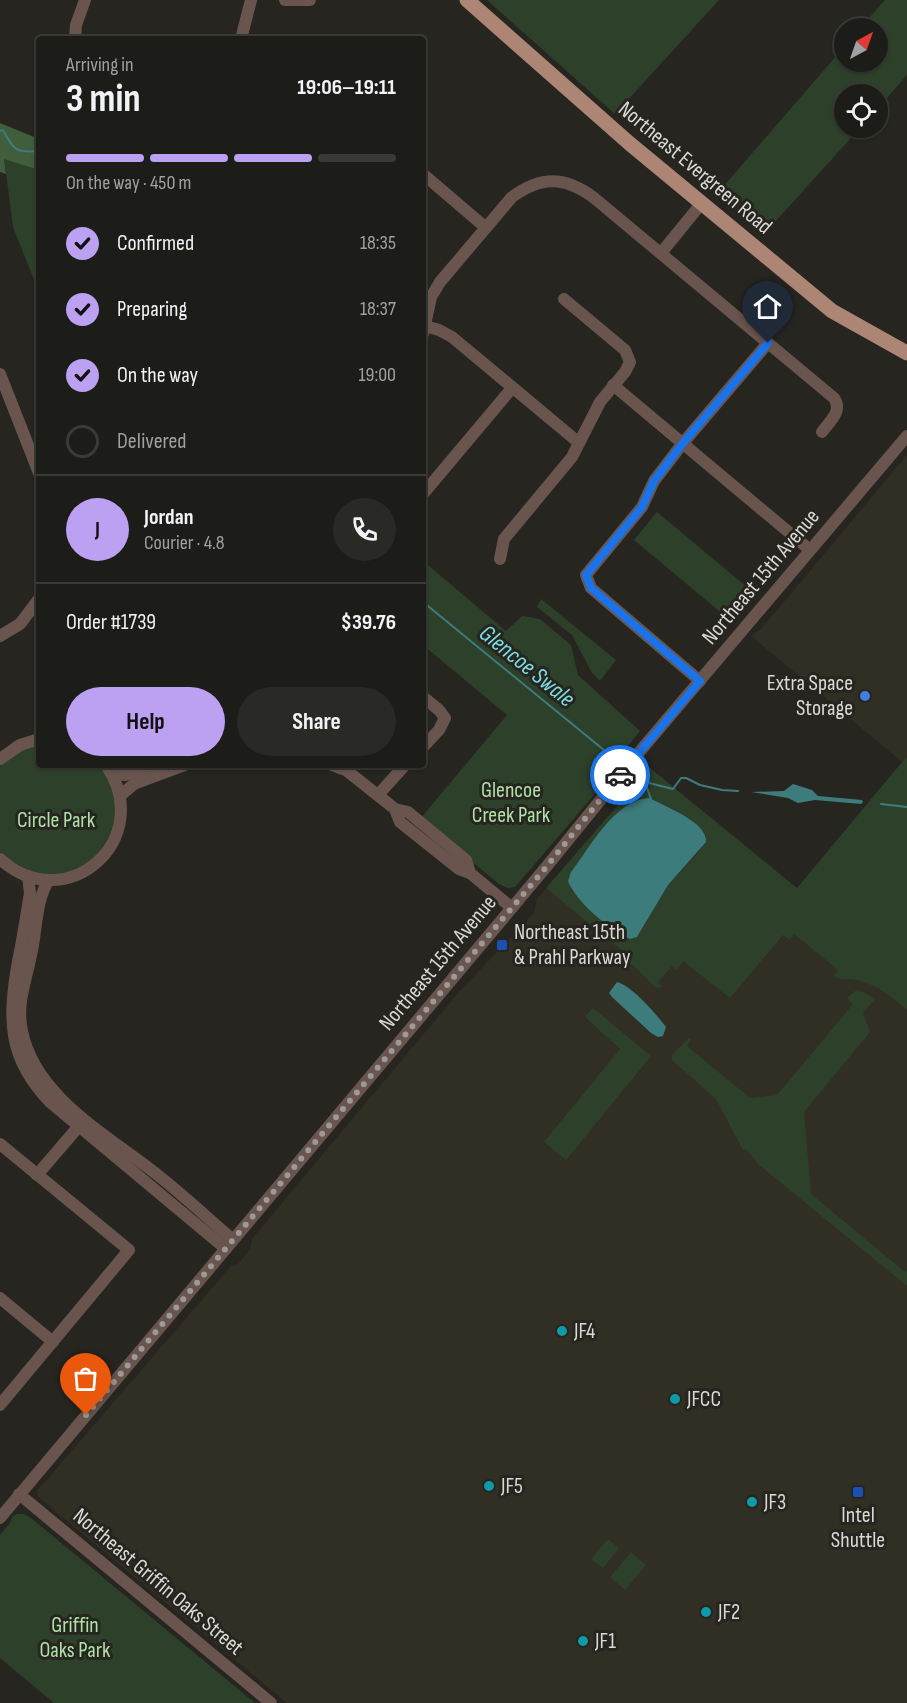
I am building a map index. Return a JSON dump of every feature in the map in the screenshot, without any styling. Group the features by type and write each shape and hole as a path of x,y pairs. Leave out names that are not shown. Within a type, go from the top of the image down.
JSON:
{"main road":[{"name":"Northeast Evergreen Road","path":"466,0 701,204 832,310 907,353"}],"street":[{"path":"75,36 76,25 85,0"},
{"path":"242,36 251,0"},
{"path":"285,0 310,0"},
{"path":"426,177 485,227"},
{"path":"426,321 431,297 440,282 512,196 526,186 552,181 565,183 593,197 837,401 835,416 822,432"},
{"path":"661,253 701,204"},
{"path":"500,559 504,539 572,457 600,402 626,372 630,362 625,350 564,299"},
{"path":"426,330 439,330 452,338 578,442"},
{"path":"700,681 591,588 586,579 587,571 642,507 654,481 683,443 768,343"},
{"path":"0,374 36,465"},
{"path":"613,385 810,550"},
{"path":"426,490 512,388"},
{"name":"Northeast 15th Avenue","path":"0,1518 907,436"},
{"path":"0,636 20,624 36,603"},
{"path":"426,699 445,718 439,730 426,744"},
{"path":"1,757 20,745 36,740"},
{"path":"109,769 126,775 144,768"},
{"path":"120,796 135,784 177,768"},
{"path":"347,768 395,809 400,822 459,869 470,873 512,908"},
{"path":"378,795 402,768"},
{"path":"0,859 13,869 28,876 49,880 81,873 102,858 112,845 119,830 122,813 120,796 109,769"},
{"path":"28,876 30,893 18,986 25,1044 33,1062 51,1087 111,1141 154,1172 229,1245"},
{"path":"49,880 42,894 31,957 11,1008 12,1030 21,1058 45,1097 229,1245"},
{"path":"0,981 18,986"},
{"path":"37,1175 79,1126"},
{"path":"0,1144 129,1250 0,1405"},
{"path":"0,1298 53,1342"},
{"name":"Northeast Griffin Oaks Street","path":"19,1494 271,1703"}],"shaded area":[{"name":"Extra Space Storage","path":"907,455 907,755 902,762 751,636 762,628"},
{"path":"650,768 907,981 907,1703 287,1703 38,1497 37,1491 231,1266 237,1265 250,1249 252,1239 458,993 534,913 537,899"}],"green space":[{"path":"487,0 719,0 615,114"},
{"path":"885,0 907,0 907,75 888,97 888,84 834,84 834,138 851,138 765,233 716,195 834,59 834,72 888,72 888,18 869,18"},
{"path":"0,123 36,138 36,169 4,159 6,174 0,172"},
{"path":"4,158 36,169 36,284 13,227"},
{"path":"657,512 754,593 731,621 634,540"},
{"name":"Glencoe Creek Park","path":"426,564 506,631 522,616 540,619 571,645 578,675 640,731 628,746 632,751 515,887 508,888 499,884 420,819 507,715 426,648"},
{"path":"541,599 616,660 600,681 592,673 572,635 537,607"},
{"name":"Circle Park","path":"36,744 36,768 102,768 112,786 116,809 111,830 101,850 85,864 65,873 43,874 19,865 0,852 0,765 11,755"},
{"path":"907,756 907,1010 871,985 834,976 838,970 794,934 790,940 783,935 730,998 683,961 677,970 672,966 658,982 662,987 656,988 633,965 628,963 630,957 546,888 650,768 797,888","holes":["650,800 689,819 706,836 698,853 668,885 637,937 630,939 599,918 571,890 571,872 585,855"]},
{"path":"855,991 863,992 875,999 863,1013 870,1032 804,1112 811,1194 905,1272 907,1271 907,1286 758,1164 746,1149 743,1150 716,1099 672,1060 672,1055 689,1038 691,1040 687,1046 750,1098 777,1095 853,1004 847,998"},
{"path":"593,1008 651,1056 566,1160 544,1142 620,1049 585,1017"},
{"name":"Griffin Oaks Park","path":"24,1514 31,1518 255,1703 54,1703 0,1658 0,1535 12,1517"},
{"path":"608,1539 619,1548 603,1568 591,1559"},
{"path":"631,1552 646,1565 625,1590 610,1577"}],"water":[{"path":"793,784 812,790 818,796 862,800 863,802 861,804 815,800 798,803 788,798 751,792 784,791"},
{"path":"649,798 693,821 705,835 706,842 668,885 637,937 630,939 594,914 578,898 568,881 571,872 614,816 636,801"},
{"path":"617,982 629,988 656,1015 666,1027 663,1036 658,1037 651,1033 612,997 609,993"}],"waterway":[{"name":"Glencoe Swale","path":"0,131 3,130 16,149 36,151"},
{"name":"Glencoe Swale","path":"426,604 610,755"},
{"name":"Glencoe Swale","path":"652,802 645,782 673,789 681,778 686,778 700,785 738,791"},
{"name":"Glencoe Swale","path":"881,804 907,807"}],"way so far":[{"path":"86,1415 547,866 620,775"}],"place":[{"name":"Extra Space Storage","path":"865,696"},
{"name":"Northeast 15th & Prahl Parkway","path":"502,945"},
{"name":"JF4","path":"562,1331"},
{"name":"JFCC","path":"675,1399"},
{"name":"JF5","path":"489,1486"},
{"name":"Intel Shuttle","path":"858,1492"},
{"name":"JF3","path":"752,1502"},
{"name":"JF2","path":"706,1612"},
{"name":"JF1","path":"583,1641"}],"route":[{"path":"620,775 700,681 591,588 586,579 587,571 642,507 654,481 683,443 768,343"}]}
